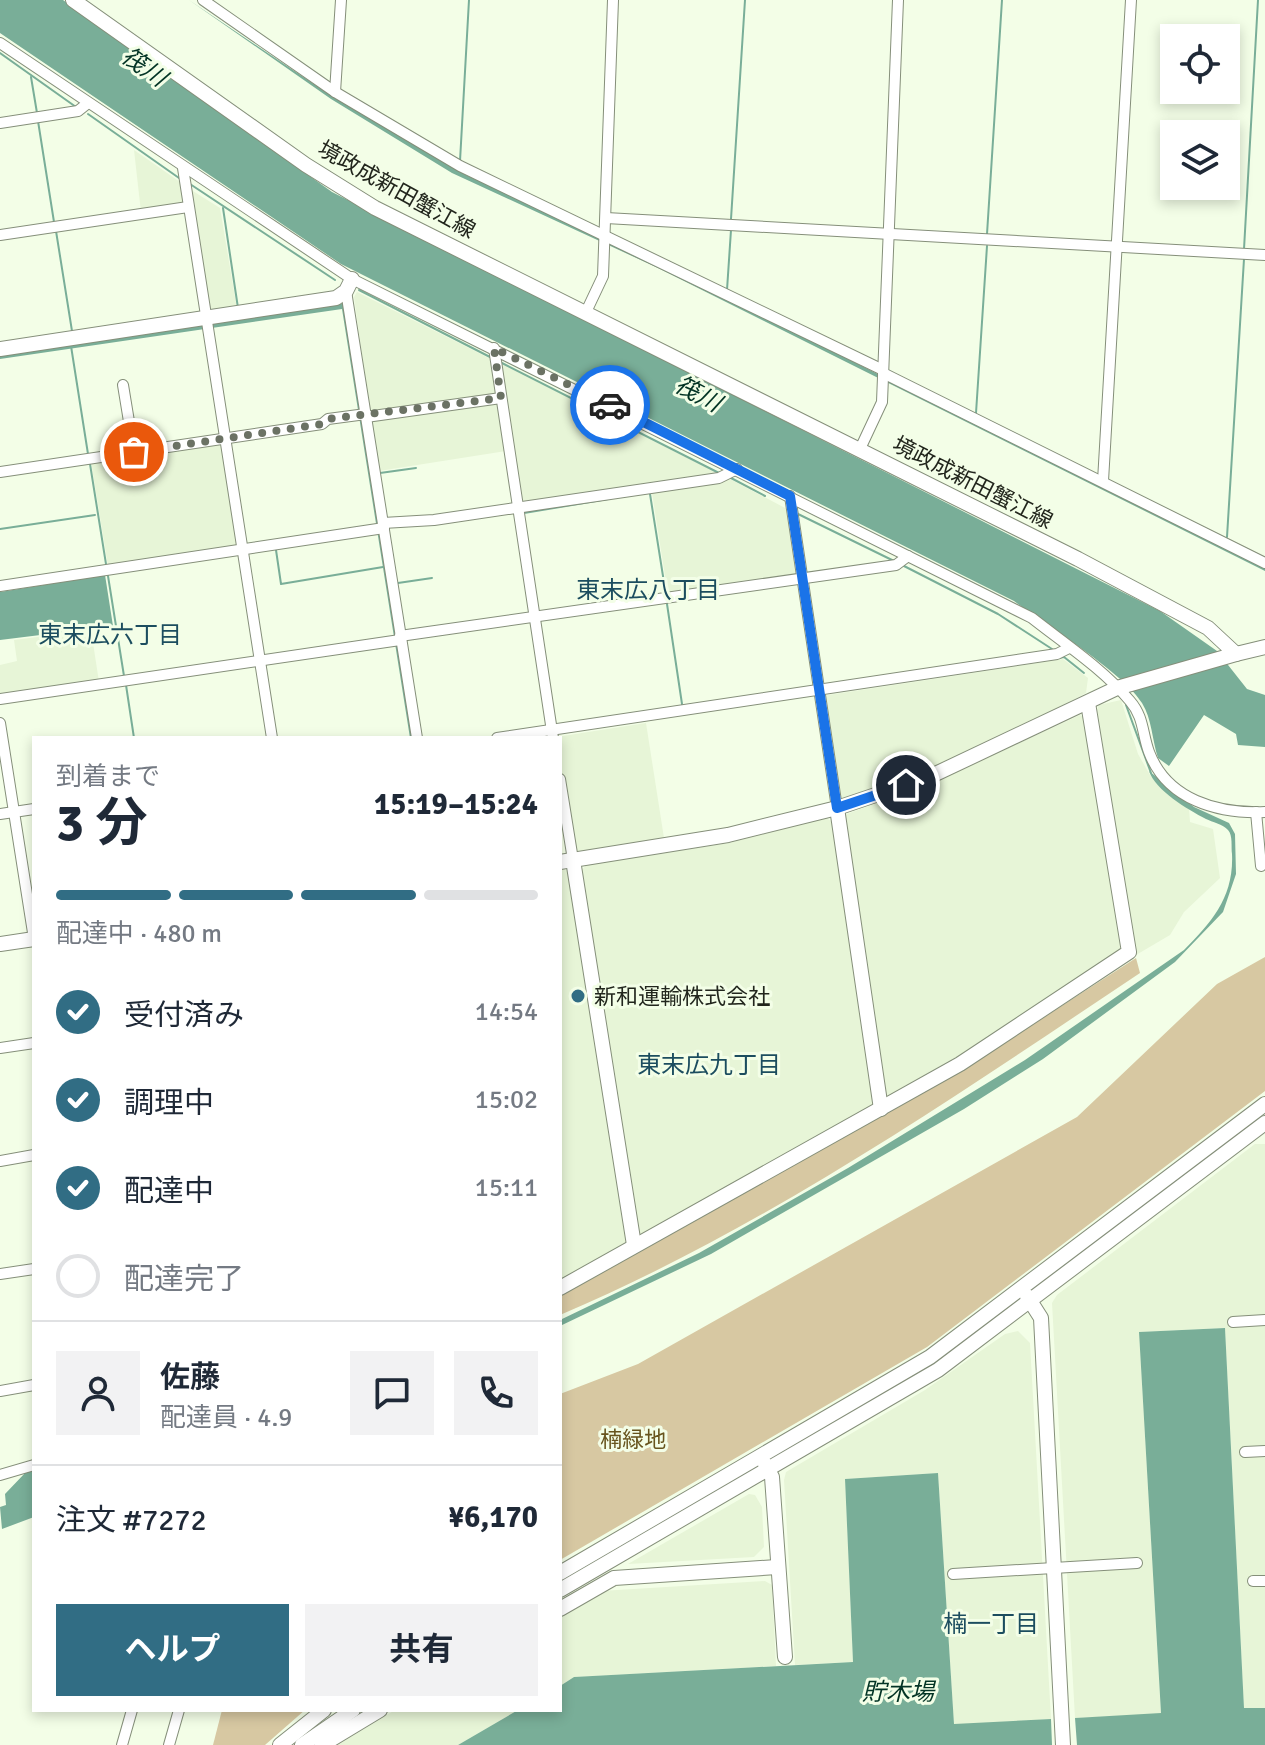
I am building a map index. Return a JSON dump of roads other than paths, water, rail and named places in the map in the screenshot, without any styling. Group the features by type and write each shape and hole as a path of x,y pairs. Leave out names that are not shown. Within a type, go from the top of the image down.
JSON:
{"street":[{"name":"境政成新田蟹江線","path":"73,0 339,187 1197,622 1231,655"},
{"path":"335,92 341,0"},
{"path":"586,312 603,276 613,0"},
{"path":"860,449 882,402 898,0"},
{"path":"1103,481 1131,0"},
{"path":"201,2 335,92 460,166 1265,563"},
{"path":"0,43 349,285 494,348 1032,618 1117,688 1138,710 1156,768 1173,785 1215,809 1260,812 1261,866 1265,859"},
{"path":"0,123 78,111 88,103"},
{"path":"183,168 272,736"},
{"path":"0,235 188,207"},
{"path":"606,218 1265,255"},
{"path":"0,349 206,322 336,298 349,285"},
{"path":"349,285 363,415 417,736"},
{"path":"494,348 553,734"},
{"path":"123,385 134,452"},
{"path":"0,472 322,424 328,419 501,398"},
{"path":"0,586 422,518 434,520 719,478 737,469"},
{"path":"790,496 881,1109"},
{"path":"0,699 896,565 908,556"},
{"path":"566,861 728,835 837,808 929,777 1117,688 1265,647"},
{"path":"525,736 1057,654 1069,648"},
{"path":"562,1287 960,1064 1129,952 1088,703"},
{"path":"0,723 32,926"},
{"path":"562,806 566,861 634,1245"},
{"path":"0,814 32,809"},
{"path":"0,944 32,939"},
{"path":"0,1048 32,1043"},
{"path":"1027,1296 1265,1104"},
{"path":"562,1589 765,1464 1027,1296 1265,1123"},
{"path":"0,1161 32,1155"},
{"path":"0,1274 32,1269"},
{"path":"1027,1296 1041,1318 1063,1745"},
{"path":"1233,1322 1265,1320"},
{"path":"0,1391 32,1385"},
{"path":"1245,1452 1265,1451"},
{"path":"765,1464 785,1657"},
{"path":"562,1572 765,1464"},
{"path":"0,1475 32,1466"},
{"path":"953,1574 1137,1563"},
{"path":"562,1608 614,1578 777,1567"},
{"path":"122,1745 131,1712"},
{"path":"169,1745 178,1712"},
{"path":"280,1745 321,1712"},
{"path":"302,1745 350,1712"},
{"path":"322,1745 377,1712"}],"water":[{"name":"筏川","path":"0,0 63,0 332,192 1160,611 1217,651 1247,689 1265,695 1265,747 1238,745 1236,734 1204,715 1169,766 1158,758 1148,716 1133,691 1102,664 1014,601 341,264 0,33"},
{"path":"189,0 333,97 466,175 659,265 1265,567 1265,571 658,268 452,173 331,99"},
{"path":"334,303 344,304 413,736 410,736 342,309 0,359 0,354"},
{"path":"105,575 113,626 0,640 0,592"},
{"path":"1149,771 1194,807 1229,823 1235,834 1236,874 1223,912 1175,962 1043,1059 964,1109 711,1254 562,1325 562,1319 699,1253 848,1168 1025,1060 1184,950 1212,919 1225,896 1232,869 1230,832 1173,799"},
{"path":"1225,1328 1244,1708 1265,1708 1265,1745 1077,1745 1075,1718 1161,1713 1139,1332"},
{"path":"32,1470 32,1518 2,1529 0,1507 6,1505 5,1494"},
{"name":"貯木場","path":"938,1473 954,1724 1051,1719 1052,1745 458,1745 515,1712 562,1712 562,1685 574,1677 853,1662 845,1479"}],"waterway":[{"path":"460,161 469,0"},
{"path":"731,219 745,0"},
{"path":"987,234 1002,0"},
{"path":"1244,249 1258,0"},
{"path":"0,53 76,107"},
{"path":"31,77 37,113"},
{"path":"88,114 179,178"},
{"path":"38,121 54,222"},
{"path":"190,184 335,280"},
{"path":"223,208 238,308"},
{"path":"727,290 731,230"},
{"path":"56,231 72,331"},
{"path":"976,413 987,246"},
{"path":"1227,537 1244,259"},
{"path":"359,290 490,357"},
{"path":"71,346 88,454"},
{"path":"502,363 721,474"},
{"path":"90,464 106,564"},
{"path":"380,473 416,468"},
{"path":"731,478 765,496"},
{"path":"650,494 666,595"},
{"path":"524,513 608,499"},
{"path":"796,513 894,561"},
{"path":"0,529 95,515"},
{"path":"276,550 281,584 383,567"},
{"path":"904,566 998,614 1052,649"},
{"path":"108,576 124,676"},
{"path":"398,583 432,578"},
{"path":"667,604 682,704"},
{"path":"1058,658 1064,657 1084,673"},
{"path":"126,685 134,736"},
{"path":"1126,705 1151,773"}],"place":[{"name":"新和運輸株式会社","path":"578,996"}],"district":[{"name":"東末広八丁目","path":"648,590"},
{"name":"東末広六丁目","path":"110,635"},
{"name":"東末広九丁目","path":"709,1065"},
{"name":"楠一丁目","path":"991,1624"}],"park label":[{"name":"楠緑地","path":"633,1439"}]}
